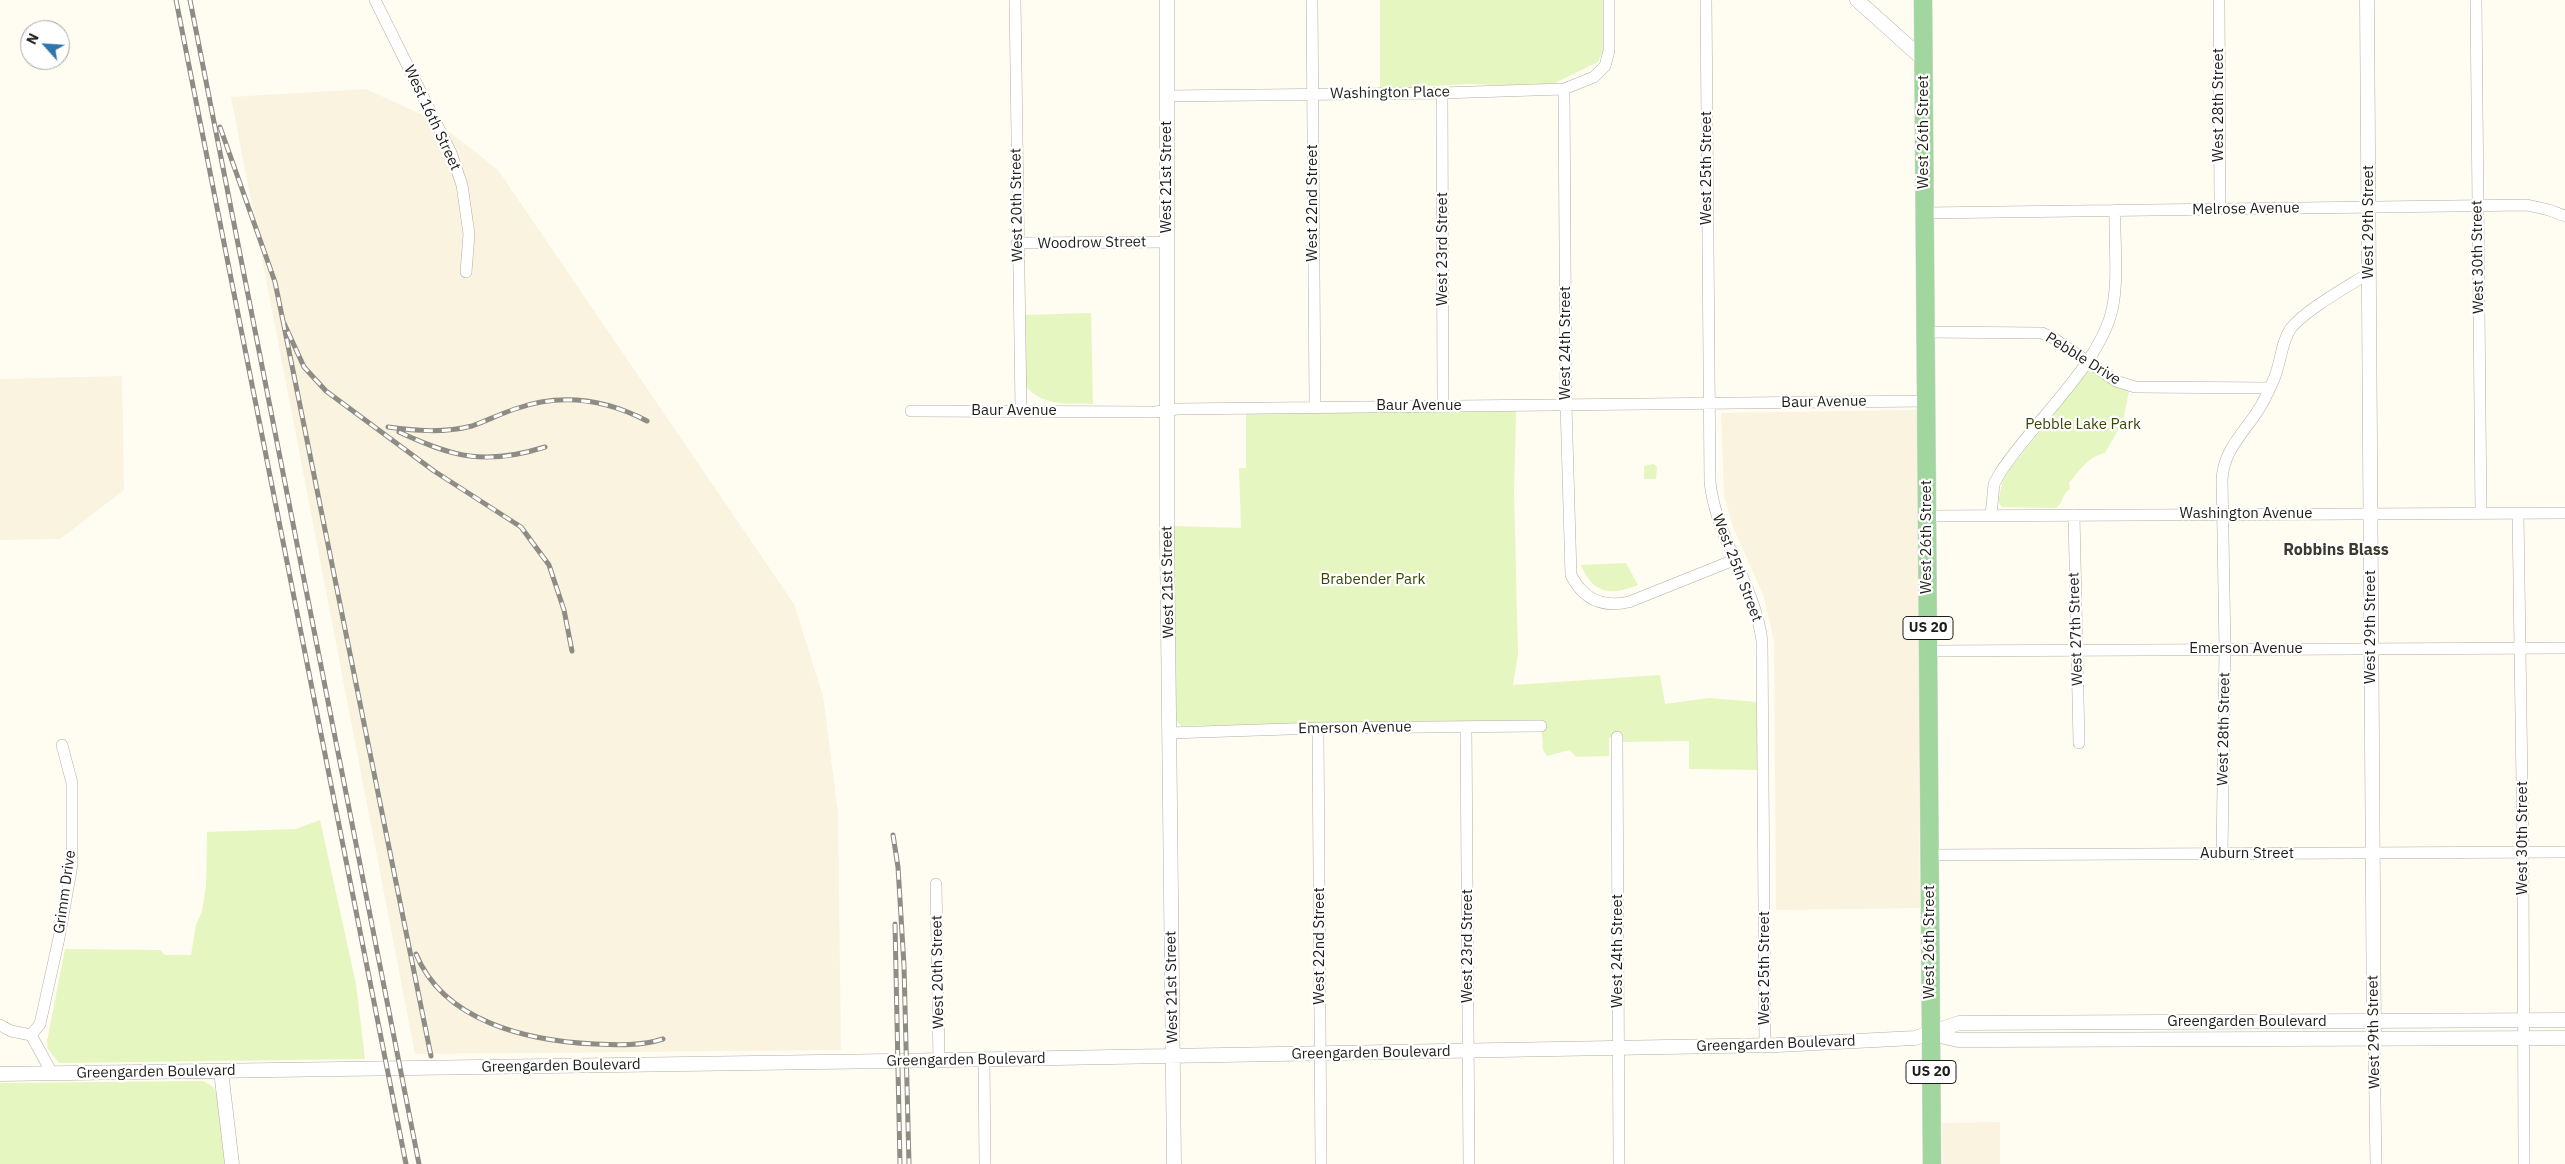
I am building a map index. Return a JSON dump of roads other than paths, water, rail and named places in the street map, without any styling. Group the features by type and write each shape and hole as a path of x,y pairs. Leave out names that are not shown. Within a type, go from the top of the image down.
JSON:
{"main road":[{"name":"West 26th Street","path":"1923,0 1932,1164"}],"street":[{"name":"West 16th Street","path":"375,0 451,153 462,184 469,234 466,272"},
{"name":"West 20th Street","path":"1015,0 1017,243 1021,410"},
{"name":"West 21st Street","path":"1167,0 1167,410 1174,1164"},
{"name":"West 22nd Street","path":"1312,0 1315,406"},
{"name":"Washington Place","path":"1167,96 1442,93 1564,88 1594,77 1605,66 1609,51 1609,0"},
{"name":"West 25th Street","path":"1706,0 1711,495 1717,520 1753,602 1762,641 1766,1046"},
{"path":"1857,0 1924,60"},
{"name":"West 28th Street","path":"2219,0 2220,209"},
{"name":"West 29th Street","path":"2367,0 2376,1164"},
{"name":"West 30th Street","path":"2476,0 2481,513"},
{"name":"West 24th Street","path":"1564,88 1566,405 1570,566 1577,586 1584,594 1604,604 1629,602 1734,560"},
{"name":"West 23rd Street","path":"1442,93 1443,406"},
{"name":"Melrose Avenue","path":"1925,213 2534,206 2565,216"},
{"path":"1992,516 1994,484 2000,473 2086,362 2101,339 2112,310 2115,289 2114,210"},
{"name":"Woodrow Street","path":"1017,243 1168,242"},
{"name":"West 28th Street","path":"2222,854 2225,649 2222,479 2228,453 2255,414 2270,388 2280,362 2286,337 2292,328 2306,315 2369,273"},
{"name":"Pebble Drive","path":"1926,332 2042,333 2053,338 2116,381 2135,388 2270,388"},
{"name":"Baur Avenue","path":"911,411 1167,410 1315,406 1926,401"},
{"name":"West 30th Street","path":"2518,513 2523,852 2524,1164"},
{"name":"Washington Avenue","path":"1927,516 2565,513"},
{"name":"West 27th Street","path":"2074,515 2079,743"},
{"name":"Emerson Avenue","path":"1928,651 2565,648"},
{"name":"Emerson Avenue","path":"1170,733 1318,728 1541,726"},
{"name":"West 23rd Street","path":"1466,727 1469,1164"},
{"name":"West 22nd Street","path":"1318,728 1321,1164"},
{"name":"West 24th Street","path":"1616,737 1619,1164"},
{"name":"Grimm Drive","path":"31,1035 40,1024 59,939 72,865 72,784 62,745"},
{"name":"Auburn Street","path":"1929,855 2565,852"},
{"name":"West 20th Street","path":"936,884 940,1060"},
{"name":"Greengarden Boulevard","path":"0,1074 984,1060 1766,1046 1916,1038 1959,1023 2565,1020"},
{"path":"0,1025 11,1031 31,1035 52,1073"},
{"name":"Greengarden Boulevard","path":"1931,1034 1958,1040 2565,1038"},
{"path":"984,1060 984,1164"},
{"path":"221,1071 232,1164"}],"railway":[{"path":"176,0 406,1164"},
{"path":"190,0 419,1164"},
{"path":"220,127 275,282 283,321 304,367 326,391 434,471 521,527 549,565 564,610 572,651"},
{"path":"283,321 431,1056"},
{"path":"388,427 409,430 451,430 472,426 532,404 565,400 599,403 647,421"},
{"path":"399,432 436,448 470,456 504,456 545,447"},
{"path":"893,835 898,867 904,966 909,1164"},
{"path":"895,924 900,1164"},
{"path":"416,954 429,977 446,996 467,1012 516,1032 569,1042 595,1044 638,1044 663,1039"}],"district":[{"name":"Robbins Blass","path":"2336,550"}],"park label":[{"name":"Pebble Lake Park","path":"2083,425"},
{"name":"Brabender Park","path":"1373,580"}]}
